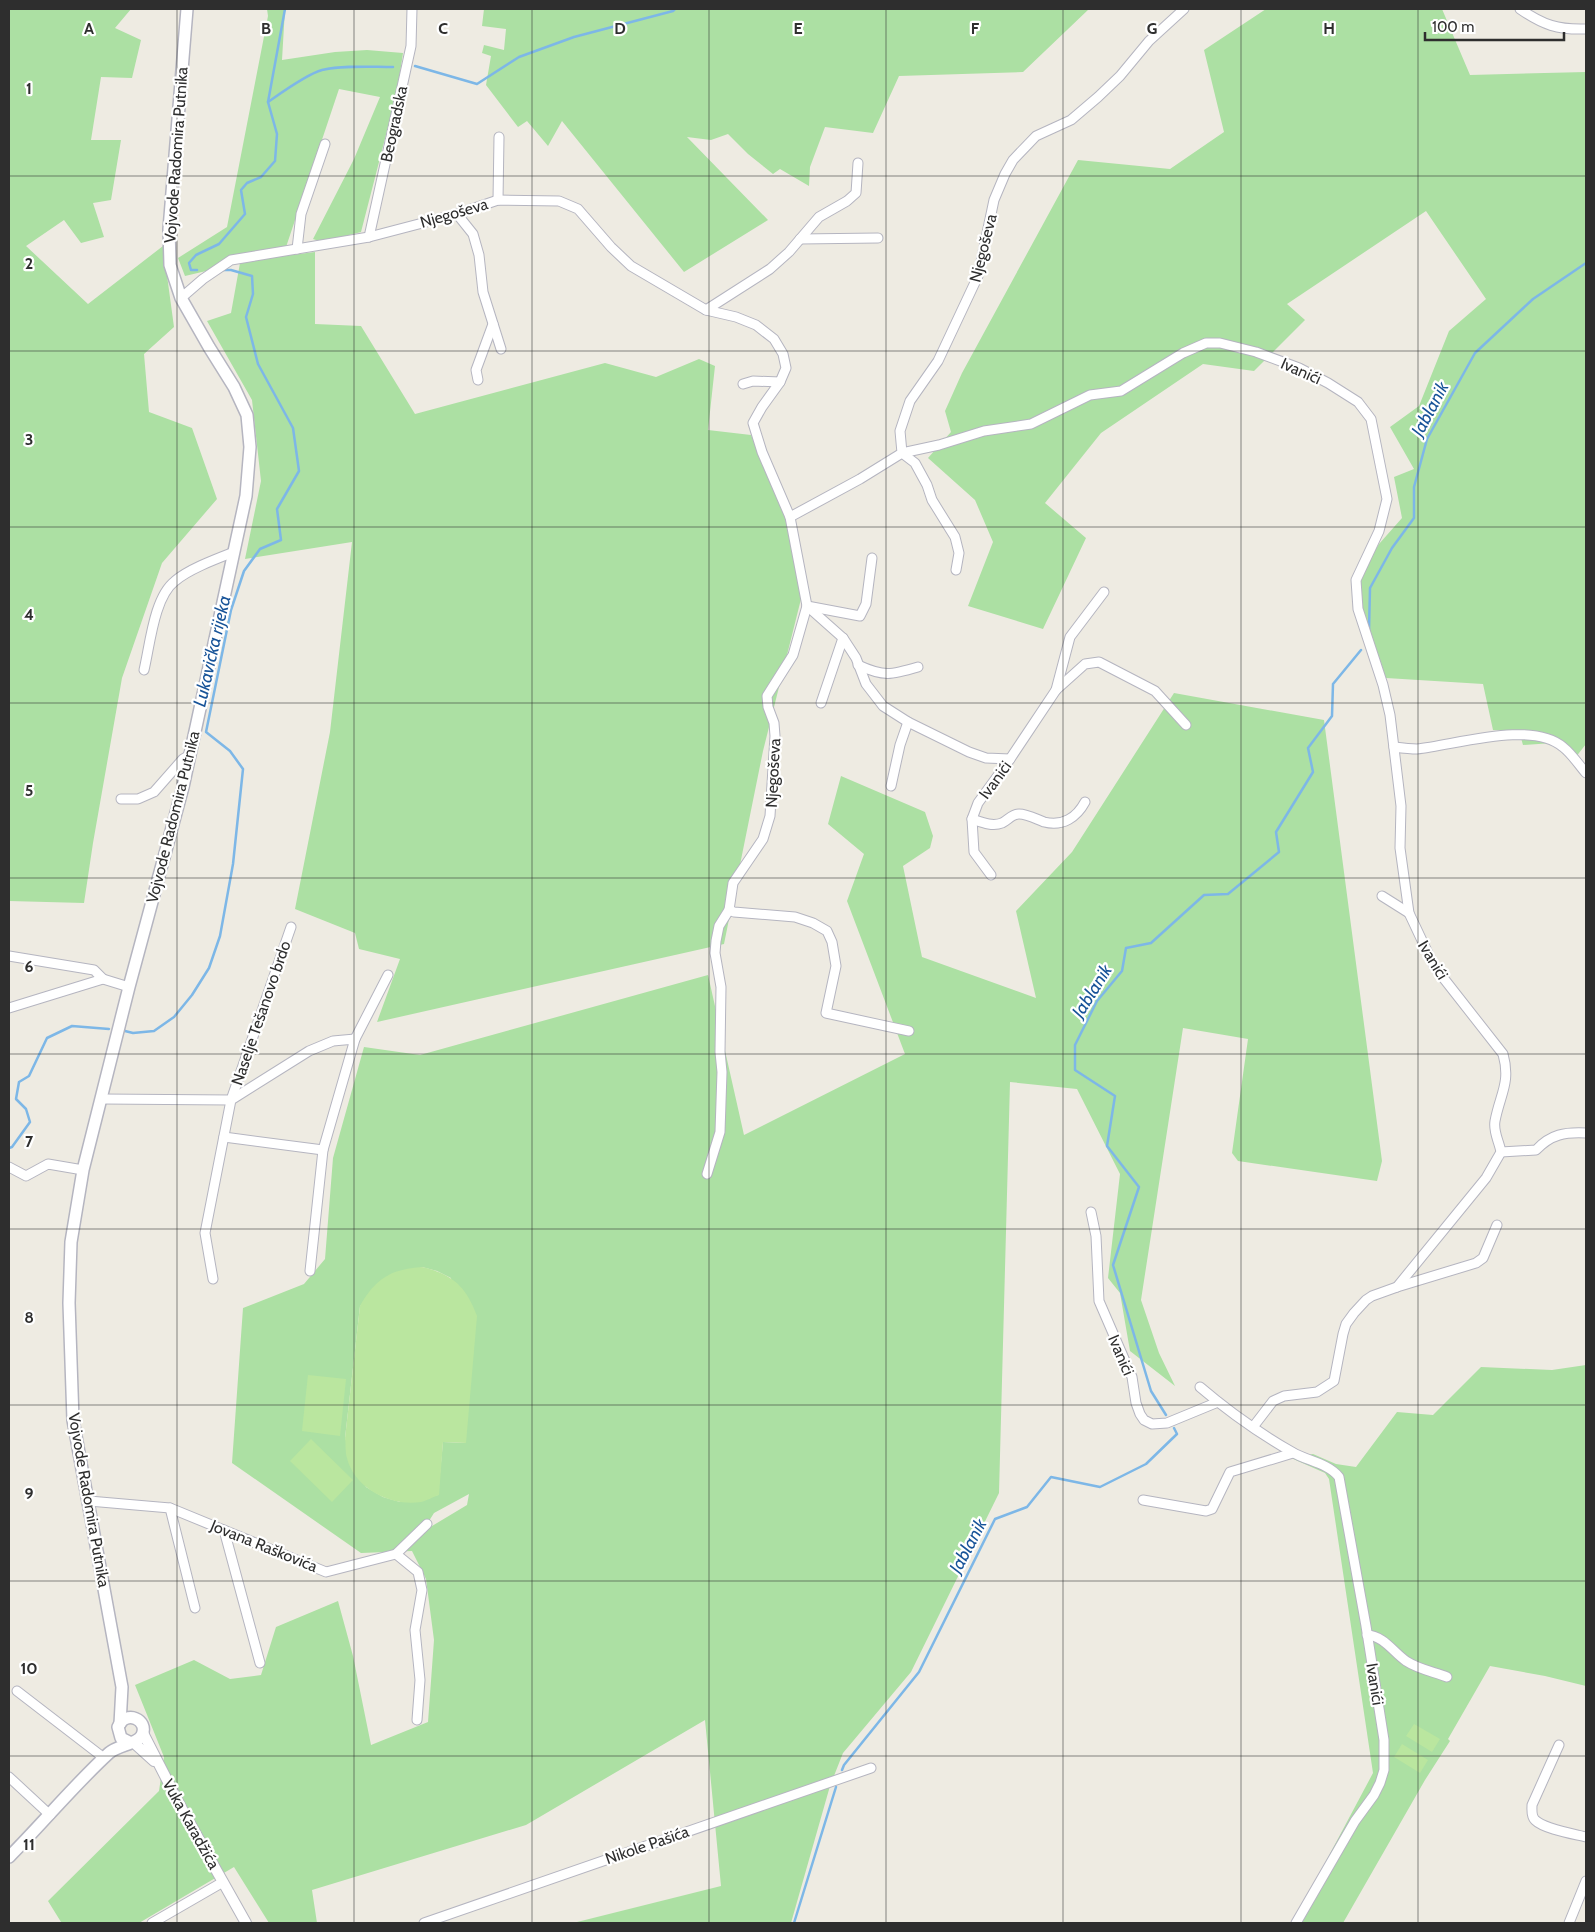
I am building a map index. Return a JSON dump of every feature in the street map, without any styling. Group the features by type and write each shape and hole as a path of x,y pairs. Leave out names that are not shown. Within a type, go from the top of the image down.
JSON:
{"main road":[{"name":"Vojvode Radomira Putnika","path":"138,1720 122,1687 89,1501 72,1420 69,1303 71,1242 83,1170 129,987 181,796 246,496 250,447 246,415 234,387 209,348 181,298 170,265 169,229 186,9"},
{"name":"Vojvode Radomira Putnika","path":"108,1755 119,1728 122,1687"},
{"path":"131,1717 138,1720 143,1727 143,1733 139,1739 131,1742 121,1738 119,1728 131,1717"},
{"name":"Vojvode Radomira Putnika","path":"9,1857 108,1755 131,1742"}],"street":[{"name":"Beogradska","path":"369,238 411,46 412,9"},
{"name":"Njegoševa","path":"902,453 900,431 906,410 919,387 938,361 978,276 994,200 1013,160 1036,136 1071,120 1098,97 1120,76 1150,41 1184,9"},
{"path":"1520,9 1536,20 1552,27 1586,29"},
{"path":"498,200 499,137"},
{"path":"297,249 301,214 325,144"},
{"path":"706,310 770,269 800,240 818,217 847,201 856,193 858,163"},
{"name":"Njegoševa","path":"181,298 203,279 231,260 369,238 457,214 498,200 559,201 578,209 631,266 706,310 736,317 756,325 774,339 784,354 786,368 780,382 753,423 762,452 790,517 806,606 793,655 767,696 768,706 774,723 775,736 770,816 763,838 733,883 729,910 719,926 714,953 721,987 720,1052 722,1081 720,1132 708,1174"},
{"path":"457,214 472,234 479,255 483,292 501,349"},
{"path":"800,240 878,238"},
{"path":"478,380 476,370 493,324"},
{"name":"Ivanići","path":"902,453 939,445 984,431 1031,424 1090,395 1121,391 1183,353 1206,343 1220,343 1256,352 1299,368 1358,402 1371,419 1387,498 1379,531 1356,580 1358,609 1383,685 1394,747 1400,806 1400,848 1408,913 1434,966 1504,1054 1507,1069 1506,1084 1495,1128 1500,1152"},
{"path":"744,384 753,381 780,382"},
{"path":"790,517 860,479 902,453 915,463 927,485 932,500 955,537 959,553 956,570"},
{"path":"144,670 159,604 169,587 181,576 234,552"},
{"path":"806,606 860,616 866,604 872,558"},
{"name":"Ivanići","path":"1056,690 1070,637 1104,592"},
{"path":"806,606 843,638 866,684 883,706 908,722 986,758 1010,760"},
{"path":"821,703 843,638"},
{"name":"Ivanići","path":"991,875 974,852 972,820 978,803 1010,760 1056,690 1085,664 1099,662 1155,691 1186,725"},
{"path":"858,665 876,673 886,674 918,667"},
{"path":"891,786 900,745 908,722"},
{"path":"1394,747 1416,749 1475,739 1534,735 1563,746 1586,773"},
{"path":"121,799 138,799 154,792 183,758 190,756"},
{"path":"972,820 996,824 1002,823 1014,814 1020,814 1056,824 1079,813 1085,802"},
{"path":"1382,896 1408,913"},
{"path":"729,910 734,912 795,916 827,931 832,942 836,966 826,1013 909,1031"},
{"name":"Naselje Tešanovo brdo","path":"213,1279 205,1233 231,1100 291,926"},
{"path":"9,956 94,970 103,979 129,987"},
{"path":"310,1271 323,1150 355,1039 388,975"},
{"path":"9,1008 103,979"},
{"name":"Naselje Tešanovo brdo","path":"102,1099 231,1100 309,1051 333,1041 355,1039"},
{"path":"1397,1287 1486,1178 1500,1152 1536,1150 1546,1140 1559,1135 1586,1133"},
{"path":"224,1137 323,1150"},
{"path":"9,1167 26,1176 48,1164 83,1170"},
{"name":"Ivanići","path":"1091,1212 1096,1236 1099,1301 1132,1377 1136,1403 1144,1420 1152,1424 1166,1423 1218,1402"},
{"path":"1253,1427 1273,1401 1284,1396 1317,1392 1334,1381 1346,1324 1366,1300 1397,1287 1476,1263 1483,1258 1498,1225"},
{"name":"Ivanići","path":"1200,1387 1253,1427 1293,1453 1334,1470 1339,1477 1384,1740 1384,1770 1374,1795 1355,1821 1296,1923"},
{"path":"1144,1500 1206,1511 1212,1509 1230,1472 1293,1453"},
{"name":"Jovana Raškovića","path":"89,1501 170,1508 326,1572 396,1554 427,1524"},
{"path":"170,1508 195,1608"},
{"path":"224,1530 260,1663"},
{"path":"396,1554 418,1572 422,1590 415,1630 420,1680 417,1720"},
{"path":"1367,1635 1378,1636 1406,1660 1415,1665 1447,1677"},
{"path":"17,1691 108,1755"},
{"name":"Vuka Karadžića","path":"143,1733 159,1766 246,1923"},
{"path":"131,1742 159,1766"},
{"path":"1559,1745 1532,1805 1534,1820 1542,1825 1586,1837"},
{"name":"Nikole Pašića","path":"424,1923 871,1768"},
{"path":"9,1777 50,1815"},
{"path":"1569,1923 1586,1881"},
{"name":"Vuka Karadžića","path":"152,1923 222,1882"}],"green space":[{"path":"9,9 131,9 115,28 141,40 132,78 101,77 91,140 121,140 111,200 93,203 104,237 81,243 64,220 26,246 88,304 163,246 174,327 144,354 149,412 192,428 217,499 162,563 122,678 84,903 9,901"},
{"path":"267,9 285,9 282,60 335,52 367,50 403,53 397,92 361,232 322,242 313,239 354,159 380,97 339,89 283,256 315,252 315,324 361,326 415,414 605,363 656,377 699,359 715,366 708,430 751,435 786,517 801,599 763,751 724,944 377,1022 400,959 359,949 355,933 295,909 330,732 352,542 245,559 261,481 252,400 207,321 231,313 240,263 185,276 178,258 227,227 268,16"},
{"path":"484,9 1089,9 1023,72 899,76 873,133 825,127 810,167 809,186 780,169 773,174 748,154 728,134 711,140 687,137 768,220 684,272 562,121 548,146 527,121 518,127 486,85 491,56 482,53 484,45 504,50 506,29 482,26"},
{"path":"1266,9 1442,9 1470,75 1586,72 1586,744 1572,762 1553,743 1523,745 1519,731 1493,730 1483,684 1386,678 1364,628 1356,580 1379,544 1402,518 1394,477 1414,469 1390,427 1419,406 1449,331 1486,299 1426,211 1287,304 1305,320 1254,371 1203,364 1101,433 1045,503 1086,538 1043,629 968,606 993,542 975,500 928,458 951,432 945,411 962,373 1078,160 1170,169 1224,132 1204,50"},
{"path":"1174,693 1324,720 1382,1161 1377,1181 1238,1161 1232,1153 1248,1039 1183,1028 1141,1300 1159,1353 1175,1386 1130,1351 1120,1293 1108,1278 1120,1174 1077,1089 1010,1082 999,1493 911,1672 843,1753 830,1786 791,1923 573,1923 721,1886 705,1720 526,1825 312,1890 317,1923 269,1923 234,1867 139,1923 60,1923 48,1901 159,1791 164,1757 135,1685 194,1660 230,1679 261,1675 276,1627 338,1601 353,1656 371,1745 428,1722 434,1640 426,1579 412,1551 361,1553 232,1463 243,1308 304,1284 325,1259 333,1158 364,1047 420,1055 708,975 744,1135 905,1054 847,901 864,854 828,824 841,776 925,812 933,836 930,848 903,866 922,957 1036,998 1016,911 1072,852","holes":["422,1267 437,1271 451,1278 466,1443 443,1442 438,1495 400,1502 383,1497 366,1487 345,1438 360,1306","469,1494 467,1505 422,1532 434,1513"]},
{"path":"422,1267 442,1273 457,1283 468,1297 477,1316 466,1443 443,1442 439,1495 423,1501 409,1503 386,1498 375,1493 357,1478 347,1458 345,1438 360,1306 378,1282 385,1277 401,1270"},
{"path":"1586,1365 1586,1686 1490,1666 1448,1739 1450,1741 1425,1780 1343,1923 1293,1923 1373,1773 1329,1479 1325,1473 1291,1458 1313,1454 1336,1464 1356,1467 1397,1412 1433,1415 1481,1367 1552,1370"},
{"path":"308,1375 346,1379 340,1436 302,1431"},
{"path":"311,1439 353,1480 332,1502 290,1461"},
{"path":"1414,1724 1440,1739 1432,1752 1406,1736"},
{"path":"1402,1744 1428,1760 1420,1773 1394,1757"}],"waterway":[{"name":"Lukavička rijeka","path":"197,270 191,270 189,263 196,255 219,244 245,214 241,190 247,183 261,177 275,161 277,134 268,102 285,9"},
{"path":"415,66 477,84 519,57 574,37 675,9"},
{"path":"268,102 302,80 322,70 348,67 393,67"},
{"name":"Jablanik","path":"1369,631 1370,588 1392,548 1414,518 1414,487 1427,439 1475,353 1533,299 1586,263"},
{"name":"Lukavička rijeka","path":"125,1031 133,1033 154,1031 174,1017 192,995 209,968 220,936 233,864 243,769 230,751 206,732 231,610 244,571 260,549 281,540 277,509 299,471 293,428 258,364 246,317 253,294 252,276 231,270 222,270"},
{"name":"Jablanik","path":"1166,1415 1151,1391 1113,1265 1139,1187 1107,1146 1115,1096 1075,1070 1075,1045 1097,1001 1122,971 1126,948 1151,943 1204,895 1228,894 1279,852 1276,832 1313,772 1308,748 1332,716 1333,684 1361,650"},
{"name":"Lukavička rijeka","path":"9,1148 12,1147 30,1122 26,1109 16,1099 19,1082 29,1076 47,1038 72,1026 109,1029"},
{"name":"Jablanik","path":"842,1770 844,1765 919,1672 995,1519 1027,1507 1051,1477 1100,1487 1146,1464 1177,1434 1174,1428"},
{"name":"Jablanik","path":"794,1923 836,1787"}]}
